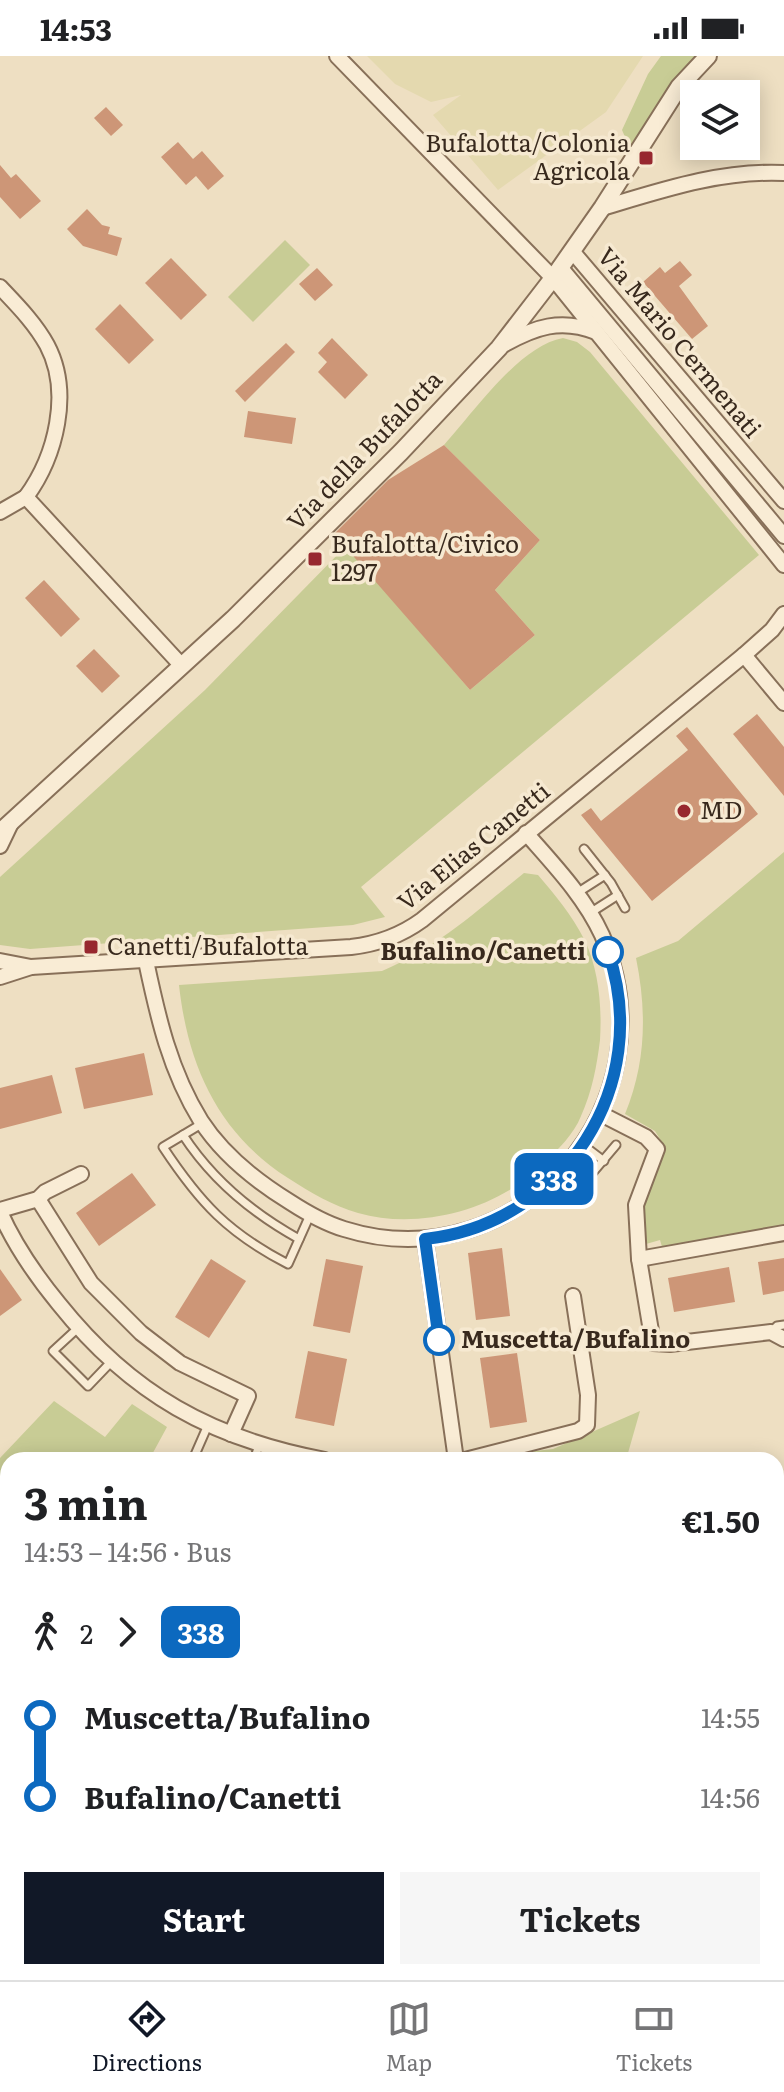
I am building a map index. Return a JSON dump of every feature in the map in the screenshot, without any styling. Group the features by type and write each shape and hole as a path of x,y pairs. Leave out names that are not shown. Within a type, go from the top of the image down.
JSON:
{"street":[{"path":"337,56 557,273 709,458 784,565"},
{"name":"Via della Bufalotta","path":"0,832 233,619 499,348 602,208 679,87 708,56"},
{"path":"602,208 702,179 749,173 784,173"},
{"name":"Via Mario Cermenati","path":"572,251 784,501"},
{"path":"557,273 597,332 709,458 784,536"},
{"path":"0,287 48,346 58,383 52,448 41,475 26,497 0,512"},
{"path":"499,348 548,325 569,324 597,332"},
{"path":"26,497 182,666"},
{"name":"Via Elias Canetti","path":"31,967 378,943 415,925 744,655 772,630 784,614"},
{"path":"744,655 784,703"},
{"path":"0,846 13,820"},
{"path":"146,961 168,1055 182,1086 203,1123 250,1174 310,1215 361,1233 425,1239 464,1231 504,1214 536,1194 569,1164 601,1114 617,1063 619,1006 610,955 577,893 526,833"},
{"path":"0,961 31,967"},
{"path":"0,977 31,967"},
{"path":"601,1114 646,1137 657,1149 636,1205 639,1259 653,1343 670,1344 780,1332"},
{"path":"81,1174 45,1192 38,1199 0,1211 5,1239 78,1328 111,1362 145,1389 208,1425 259,1445 290,1452"},
{"path":"38,1199 91,1283 141,1333 180,1363 248,1396 231,1434"},
{"path":"639,1259 784,1233"},
{"path":"425,1239 455,1452"},
{"path":"496,1452 578,1431 587,1425 588,1395 573,1296"}],"lane":[{"path":"584,849 605,875 625,908"},
{"path":"577,893 605,875"},
{"path":"590,913 618,895"},
{"path":"203,1123 163,1147 197,1194 229,1228 256,1248 288,1264 310,1215"},
{"path":"183,1135 230,1192 269,1223 299,1239"},
{"path":"583,1145 604,1161"},
{"path":"572,1197 616,1145"},
{"path":"569,1164 588,1181"},
{"path":"78,1328 53,1351 76,1376 88,1386 111,1362"},
{"path":"196,1452 208,1425"},
{"path":"257,1452 259,1445"}],"shaded area":[{"path":"367,56 643,56 606,112 498,190 433,115 461,95 431,102 395,84"}],"green space":[{"path":"661,56 702,56 663,99 630,148 622,130 648,74"},
{"path":"285,240 310,265 253,322 228,297"},
{"path":"563,338 577,342 590,352 759,555 361,887 385,917 353,925 30,949 0,945 0,877 205,690 346,546 470,690 535,635 495,590 540,540 444,445 514,367 530,353"},
{"path":"784,852 784,1239 665,1257 660,1240 639,1246 636,1201 666,1149 655,1131 625,1114 641,1056 642,998 636,958 678,941"},
{"path":"524,873 538,875 574,922 589,951 598,988 600,1040 591,1088 578,1123 554,1153 516,1186 480,1205 440,1216 398,1219 358,1213 322,1198 288,1178 243,1140 225,1119 199,1070 183,1015 179,985 382,971 439,940"},
{"path":"54,1401 105,1437 132,1404 167,1427 153,1452 6,1452"},
{"path":"640,1411 628,1452 526,1452 553,1449"}],"building":[{"path":"106,107 123,125 111,136 94,118"},
{"path":"178,142 193,159 202,151 224,176 208,190 196,176 186,185 161,157"},
{"path":"0,165 11,178 16,174 41,201 20,219 0,197"},
{"path":"87,209 102,225 110,227 108,234 122,238 117,256 83,246 67,229"},
{"path":"171,258 207,295 181,320 145,283"},
{"path":"680,261 692,275 679,286 708,326 692,339 643,282 660,267 665,273"},
{"path":"317,268 333,285 315,301 299,284"},
{"path":"120,304 154,340 129,364 95,329"},
{"path":"332,338 368,375 345,399 318,372 327,362 318,353"},
{"path":"286,343 295,352 245,402 235,391"},
{"path":"248,411 296,418 292,444 244,437"},
{"path":"444,445 540,540 495,590 535,635 470,690 334,534 388,480"},
{"path":"44,580 80,619 61,637 25,598"},
{"path":"94,649 120,676 102,693 76,666"},
{"path":"757,714 784,747 784,796 733,734"},
{"name":"MD","path":"687,727 758,814 652,901 581,815 591,808 601,821 688,750 676,736"},
{"path":"144,1053 153,1095 84,1109 75,1068"},
{"path":"52,1075 62,1113 0,1129 0,1088"},
{"path":"132,1173 156,1205 99,1246 76,1213"},
{"path":"502,1248 510,1316 476,1320 468,1253"},
{"path":"784,1258 784,1291 763,1295 758,1262"},
{"path":"211,1259 246,1281 209,1338 175,1317"},
{"path":"326,1259 363,1266 350,1333 313,1326"},
{"path":"729,1267 735,1302 674,1312 668,1278"},
{"path":"0,1269 22,1300 0,1316"},
{"path":"308,1351 347,1359 334,1426 295,1418"},
{"path":"517,1353 527,1422 490,1428 480,1358"}],"bus line":[{"name":"338","path":"439,1340 425,1239 482,1224 536,1194 569,1164 590,1135 607,1102 617,1063 620,1030 616,983 608,952"}],"place":[{"name":"Bufalotta/Colonia Agricola","path":"646,158"},
{"name":"Bufalotta/Civico 1297","path":"315,559"},
{"name":"MD","path":"684,811"},
{"name":"Canetti/Bufalotta","path":"91,947"},
{"name":"Bufalino/Canetti","path":"608,952"},
{"name":"Muscetta/Bufalino","path":"439,1340"}]}
